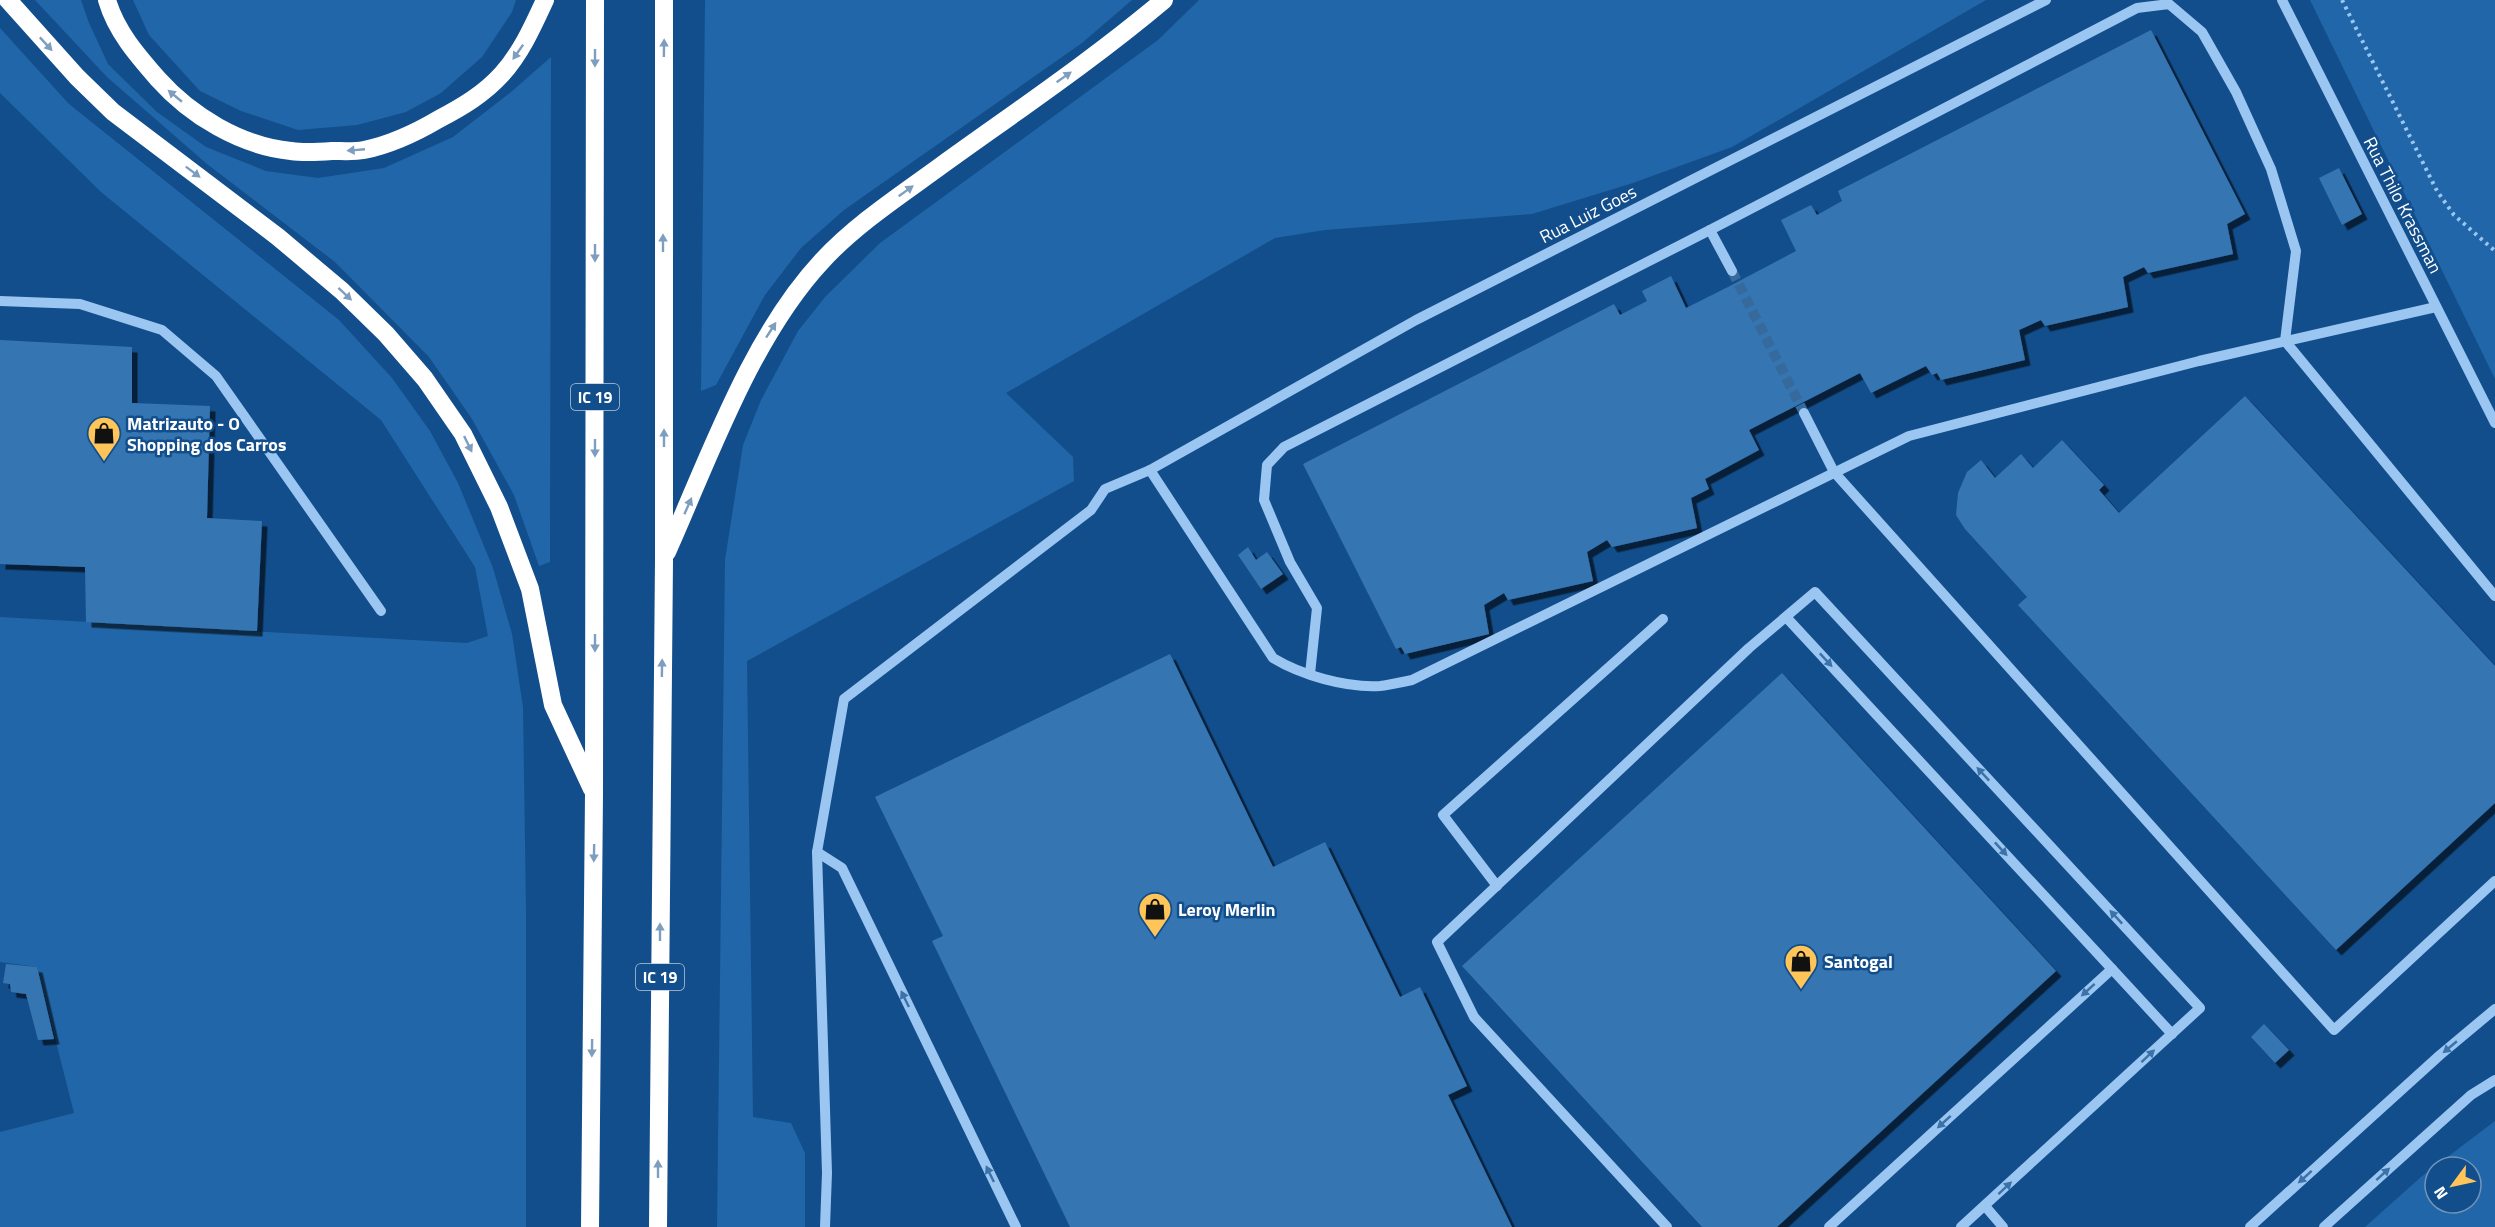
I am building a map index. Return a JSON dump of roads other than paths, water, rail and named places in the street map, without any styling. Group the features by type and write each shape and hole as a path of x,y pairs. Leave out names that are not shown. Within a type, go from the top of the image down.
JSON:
{"highway":[{"path":"8,0 77,77 113,112 278,237 342,291 386,334 425,379 463,434 499,507 530,590 553,705 594,794"},
{"path":"107,0 112,18 137,56 173,95 213,124 258,144 291,152 324,152 363,150 393,140 429,125 473,100 502,74 526,40 545,0"},
{"name":"IC 19","path":"590,1227 594,794 595,0"},
{"name":"IC 19","path":"658,1227 664,560 664,0"},
{"path":"664,560 739,389 767,334 822,261 884,207 1123,35 1164,0"}],"street":[{"name":"Rua Luiz Goes","path":"825,1227 827,1173 817,852 843,699 1091,510 1105,489 1150,470 1416,320 2046,0"},
{"name":"Rua Thilo Krassman","path":"2282,0 2495,423"},
{"path":"1310,674 1317,608 1290,562 1264,500 1267,465 1284,447 1710,230 2137,8 2169,4 2202,32 2236,92 2271,169 2296,251 2285,341 2495,596"},
{"path":"1710,230 1732,271"},
{"path":"0,302 80,304 162,330 216,376 381,611"},
{"path":"1150,470 1273,658 1290,668 1335,682 1379,686 1412,680 1909,436 2199,361 2436,307"},
{"path":"1804,413 1834,472 2334,1030 2495,881"},
{"path":"1667,1227 1474,1017 1437,942 1749,648 1815,592 2200,1008 1961,1227"},
{"path":"1786,617 2172,1034"},
{"path":"1497,886 1443,815 1663,619"},
{"path":"817,852 842,868 1016,1227"},
{"path":"1829,1227 2112,969"},
{"path":"2250,1227 2440,1055 2495,1009"},
{"path":"2324,1227 2471,1095 2495,1080"},
{"path":"1986,1206 2003,1227"}],"tunnel":[{"path":"1732,271 1804,413"}],"place":[{"name":"Matrizauto - O Shopping dos Carros","path":"104,462"},
{"name":"Leroy Merlin","path":"1155,938"},
{"name":"Santogal","path":"1801,990"}]}
